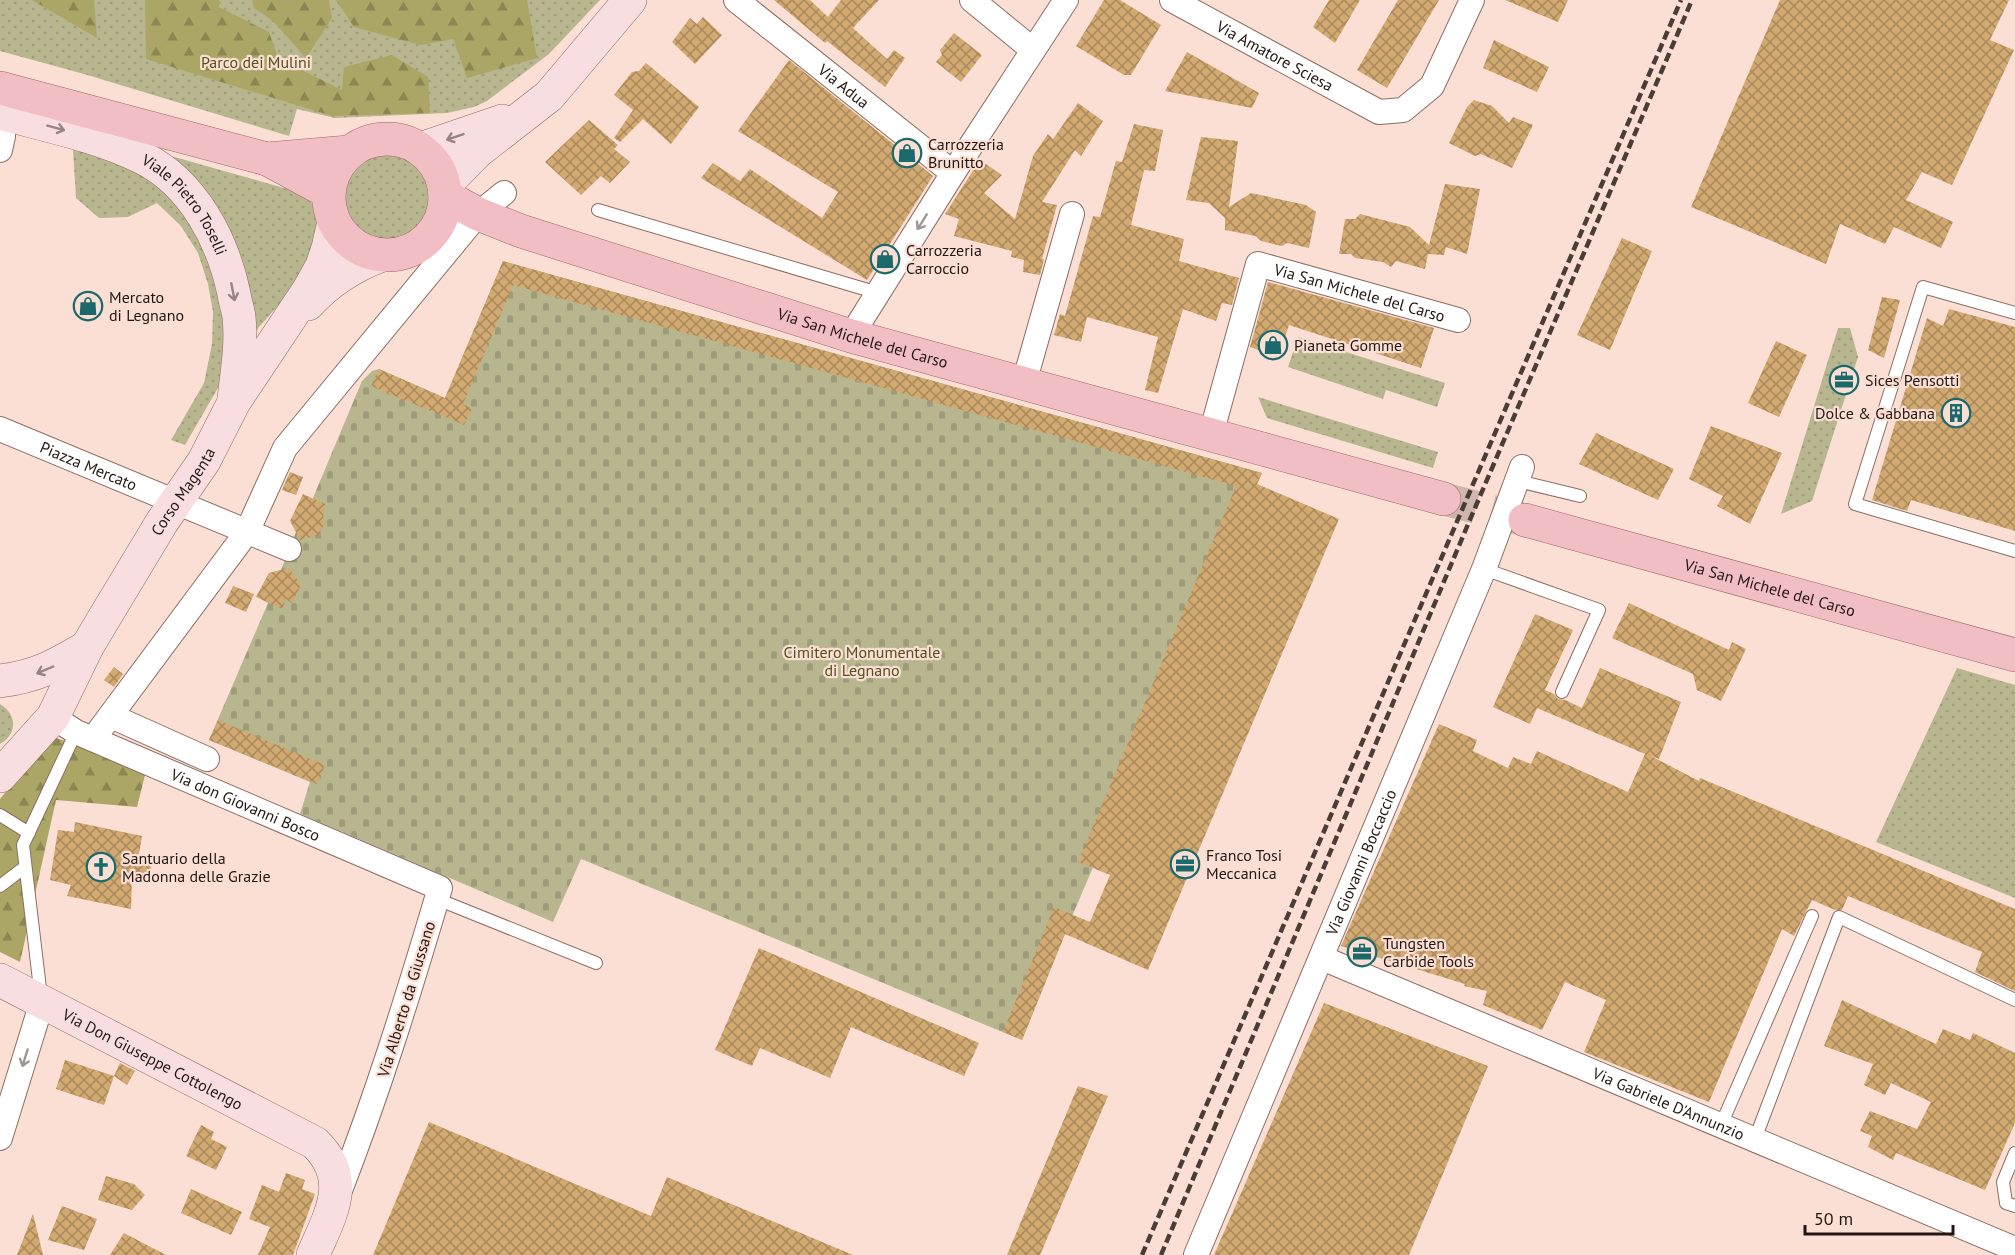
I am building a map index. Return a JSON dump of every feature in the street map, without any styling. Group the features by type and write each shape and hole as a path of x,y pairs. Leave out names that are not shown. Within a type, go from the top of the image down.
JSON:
{"main road":[{"path":"0,88 267,159 349,152"},
{"path":"391,138 406,141 420,148 440,172 445,191 442,217 435,230 425,242 398,255 367,252 354,245 342,235 331,207 332,177 338,164 349,152 376,139 391,138"},
{"path":"267,159 331,207"},
{"name":"Via San Michele del Carso","path":"445,191 473,221"},
{"name":"Via San Michele del Carso","path":"435,230 473,221 521,231 851,336 1444,499"},
{"name":"Via San Michele del Carso","path":"1525,520 2015,655"}],"street":[{"path":"445,191 477,152 549,96 562,83 630,0"},
{"name":"Via Adua","path":"736,0 953,173"},
{"path":"972,0 1033,50"},
{"path":"851,336 953,173 1066,0"},
{"name":"Via Amatore Sciesa","path":"1172,0 1379,112 1403,110 1432,86 1472,0"},
{"path":"420,148 530,111"},
{"name":"Viale Pietro Toselli","path":"1,133 99,140 145,159 175,182 200,210 225,260 239,316 234,402"},
{"path":"74,729 111,716 247,532 285,448 473,221 504,193"},
{"name":"Corso Magenta","path":"11,759 74,729 87,647 162,522 204,460 234,402 308,291 322,266 328,248 331,207"},
{"path":"1024,383 1072,214"},
{"name":"Corso Magenta","path":"278,335 313,298 334,281 382,255"},
{"name":"Via San Michele del Carso","path":"1211,434 1258,264 1458,320"},
{"name":"Piazza Mercato","path":"0,429 289,549"},
{"name":"Via Giovanni Boccaccio","path":"1196,1255 1484,569 1520,474"},
{"name":"Corso Magenta","path":"0,682 24,678 48,670 87,647"},
{"name":"Corso Magenta","path":"0,682 16,689 30,705 33,726 11,759"},
{"path":"111,716 207,759"},
{"name":"Via don Giovanni Bosco","path":"74,729 438,893"},
{"name":"Via Alberto da Giussano","path":"313,1255 371,1110 405,1006 438,893"},
{"name":"Via Gabriele D'Annunzio","path":"1322,958 2015,1249"},
{"name":"Via Don Giuseppe Cottolengo","path":"0,980 305,1138"},
{"path":"0,1138 42,1002"},
{"name":"Via Alberto da Giussano","path":"305,1138 324,1143 344,1139 361,1128 371,1110"},
{"name":"Via Alberto da Giussano","path":"305,1138 322,1151 333,1169 336,1190 332,1211"}],"lane":[{"path":"598,210 878,293"},
{"path":"2015,313 1923,287 1855,504 2015,551"},
{"path":"1520,474 1580,496"},
{"path":"1484,569 1599,610 1562,692"},
{"path":"42,1002 23,845 74,729"},
{"path":"0,815 29,833"},
{"path":"0,886 25,867"},
{"path":"438,893 596,963"},
{"path":"1721,1125 1812,916"},
{"path":"1755,1139 1839,917 2015,1000"},
{"path":"2015,1153 2003,1182 2006,1203 2015,1206"}],"green space":[{"name":"Parco dei Mulini","path":"0,0 600,0 549,54 487,101 474,107 447,113 335,118 297,109 289,136 0,51"},
{"path":"32,0 94,0 97,38"},
{"path":"145,0 219,0 219,7 269,32 278,58 342,90 344,67 392,55 428,77 430,113 332,116 146,59"},
{"path":"252,0 329,0 332,18 306,58 273,21 254,8"},
{"path":"336,0 527,0 537,58 467,78 453,39 420,45 354,27"},
{"path":"73,149 108,157 142,175 168,195 191,221 229,311 222,381 185,445 171,440 204,383 212,344 213,312 208,284 198,253 181,226 157,203 128,217 99,218 76,198"},
{"path":"146,149 298,192 311,202 319,215 320,241 293,289 259,327 247,349 246,302"},
{"path":"386,155 403,158 417,167 426,181 429,198 426,215 417,229 403,238 386,241 369,238 355,229 346,215 343,198 346,181 355,167 369,158"},
{"name":"Cimitero Monumentale di Legnano","path":"503,261 1262,473 1073,914 1022,1040 581,859 553,922 300,814 310,782 209,740 268,603 261,589 269,573 281,570 362,381 372,371 379,369 445,398"},
{"path":"1838,328 1850,328 1858,357 1812,501 1781,514"},
{"path":"1298,337 1445,383 1437,407 1386,390 1383,399 1288,367"},
{"path":"1258,397 1438,452 1433,468 1267,418"},
{"path":"1957,668 2015,685 2015,898 1876,842"},
{"path":"0,704 10,713 13,724 10,735 0,744"},
{"path":"51,736 146,771 137,807 56,800 20,962 0,952 0,799"}],"building":[{"path":"774,0 810,0 828,17 841,0 879,0 853,28 887,59 894,50 905,58 885,87 827,41 825,43"},
{"path":"1104,0 1120,0 1161,25 1131,75 1124,75 1076,46"},
{"path":"1329,0 1360,0 1335,43 1313,27"},
{"path":"1398,0 1439,0 1387,88 1357,70"},
{"path":"1505,0 1568,0 1558,22"},
{"path":"1780,0 2009,0 1990,40 2014,50 1952,185 1922,172 1906,200 1953,222 1941,248 1894,227 1885,244 1840,224 1826,264 1691,207"},
{"path":"703,17 722,35 695,64 672,42 690,18 697,24"},
{"path":"954,33 982,55 961,82 936,62 942,55 940,50"},
{"path":"1494,40 1549,67 1537,92 1483,68"},
{"path":"1187,52 1259,93 1252,108 1165,91"},
{"path":"789,60 933,176 867,280 701,178 713,163 740,181 750,169 822,218 838,192 738,131"},
{"path":"646,63 699,107 671,144 643,119 620,142 614,138 633,110 614,95 632,72 639,71"},
{"path":"1474,100 1492,106 1509,123 1513,117 1533,125 1512,168 1481,154 1475,156 1449,143 1467,107"},
{"path":"1078,103 1103,121 1081,156 1075,150 1042,202 1057,205 1042,259 1044,259 1040,275 1023,272 1024,260 1011,257 1012,251 954,236 959,219 945,214 980,160 1002,175 984,193 1015,219 1033,156 1048,134 1053,139"},
{"path":"589,120 618,145 614,149 630,162 610,183 601,176 581,195 545,162"},
{"path":"1134,124 1163,130 1155,171 1144,170 1131,225 1184,239 1179,261 1239,278 1232,305 1222,303 1216,321 1183,309 1158,393 1145,390 1158,337 1087,317 1081,342 1054,335 1060,314 1065,316 1093,216 1100,217 1116,161 1122,162"},
{"path":"1201,137 1238,141 1229,207 1251,193 1306,205 1316,212 1309,248 1287,243 1282,246 1261,241 1256,236 1225,230 1225,218 1209,203 1186,200"},
{"path":"1445,184 1480,189 1467,254 1446,247 1444,255 1428,254 1425,269 1396,261 1391,267 1383,262 1355,258 1351,254 1339,254 1345,219 1355,219 1360,214 1410,227 1429,245"},
{"path":"1622,238 1652,251 1610,350 1577,335"},
{"path":"503,261 1262,473 1257,484 1339,519 1148,970 1065,934 1022,1040 1003,1032 1054,907 1090,922 1110,875 1078,862 1236,486 513,285 463,404 472,409 464,425 371,386 379,369 445,398"},
{"path":"1268,282 1434,328 1421,368 1289,325 1278,357 1250,347"},
{"path":"1882,297 1900,300 1884,358 1868,350"},
{"name":"Dolce & Gabbana","path":"1949,309 2015,327 2015,531 1911,500 1907,511 1872,500 1927,318 1943,326"},
{"path":"1776,341 1807,355 1779,417 1748,403"},
{"path":"1711,426 1782,453 1750,524 1717,506 1723,496 1689,479"},
{"path":"1596,433 1674,469 1658,500 1579,464"},
{"path":"290,472 303,477 296,495 282,490"},
{"path":"303,494 325,504 323,517 325,524 318,535 300,540 290,521"},
{"path":"289,568 301,585 292,603 286,599 282,609 256,597 269,573"},
{"path":"233,586 254,594 246,612 225,603"},
{"path":"1629,603 1729,650 1732,642 1746,649 1721,701 1697,690 1693,674 1612,638"},
{"path":"1535,614 1573,630 1545,690 1554,694 1558,699 1582,708 1600,668 1681,702 1659,759 1649,755 1699,781 1700,778 2015,909 2015,991 1975,972 1982,952 1848,896 1842,910 1835,910 1812,900 1794,936 1782,929 1709,1102 1584,1052 1606,1000 1565,982 1542,1030 1483,1005 1487,991 1464,986 1465,984 1341,946 1439,724 1477,740 1473,751 1508,768 1513,757 1531,764 1537,751 1628,792 1645,754 1537,708 1530,724 1493,707"},
{"path":"114,667 123,674 114,687 104,680"},
{"path":"218,720 325,765 317,784 209,740"},
{"name":"Santuario della Madonna delle Grazie","path":"75,822 142,836 139,854 153,857 149,877 132,876 131,909 67,896 71,885 50,880 58,830 74,832"},
{"path":"759,948 979,1043 964,1076 851,1027 830,1078 760,1048 752,1066 715,1050"},
{"path":"1842,1000 1936,1044 1943,1029 1970,1040 1973,1033 2015,1053 2015,1123 1985,1190 1896,1153 1893,1160 1868,1147 1872,1136 1860,1131 1870,1111 1917,1129 1931,1102 1891,1083 1885,1095 1864,1085 1873,1064 1824,1046"},
{"path":"1324,1003 1488,1066 1409,1255 1214,1255"},
{"path":"65,1060 114,1076 104,1105 56,1089"},
{"path":"120,1063 135,1071 127,1085 114,1076"},
{"path":"1078,1086 1108,1096 1040,1255 1007,1255"},
{"path":"429,1122 651,1216 667,1177 853,1255 373,1255"},
{"path":"201,1125 214,1132 211,1139 227,1147 216,1170 186,1156"},
{"path":"286,1173 305,1180 302,1189 315,1194 293,1255 258,1255 270,1227 249,1219 262,1185 279,1192"},
{"path":"106,1176 134,1184 145,1195 132,1210 98,1200"},
{"path":"191,1189 242,1212 231,1235 181,1213"},
{"path":"62,1206 97,1219 84,1250 48,1240"},
{"path":"33,1214 43,1255 17,1255"},
{"path":"124,1233 166,1255 110,1255"}],"tunnel":[{"path":"1444,499 1525,520"}],"railway":[{"path":"1142,1255 1681,0"},
{"path":"1161,1255 1466,529 1692,0"}],"place":[{"name":"Carrozzeria Brunitto","path":"907,153"},
{"name":"Carrozzeria Carroccio","path":"885,259"},
{"name":"Mercato di Legnano","path":"88,306"},
{"name":"Pianeta Gomme","path":"1273,345"},
{"name":"Sices Pensotti","path":"1844,380"},
{"name":"Dolce & Gabbana","path":"1956,413"},
{"name":"Franco Tosi Meccanica","path":"1185,864"},
{"name":"Santuario della Madonna delle Grazie","path":"101,867"},
{"name":"Tungsten Carbide Tools","path":"1362,952"}]}
